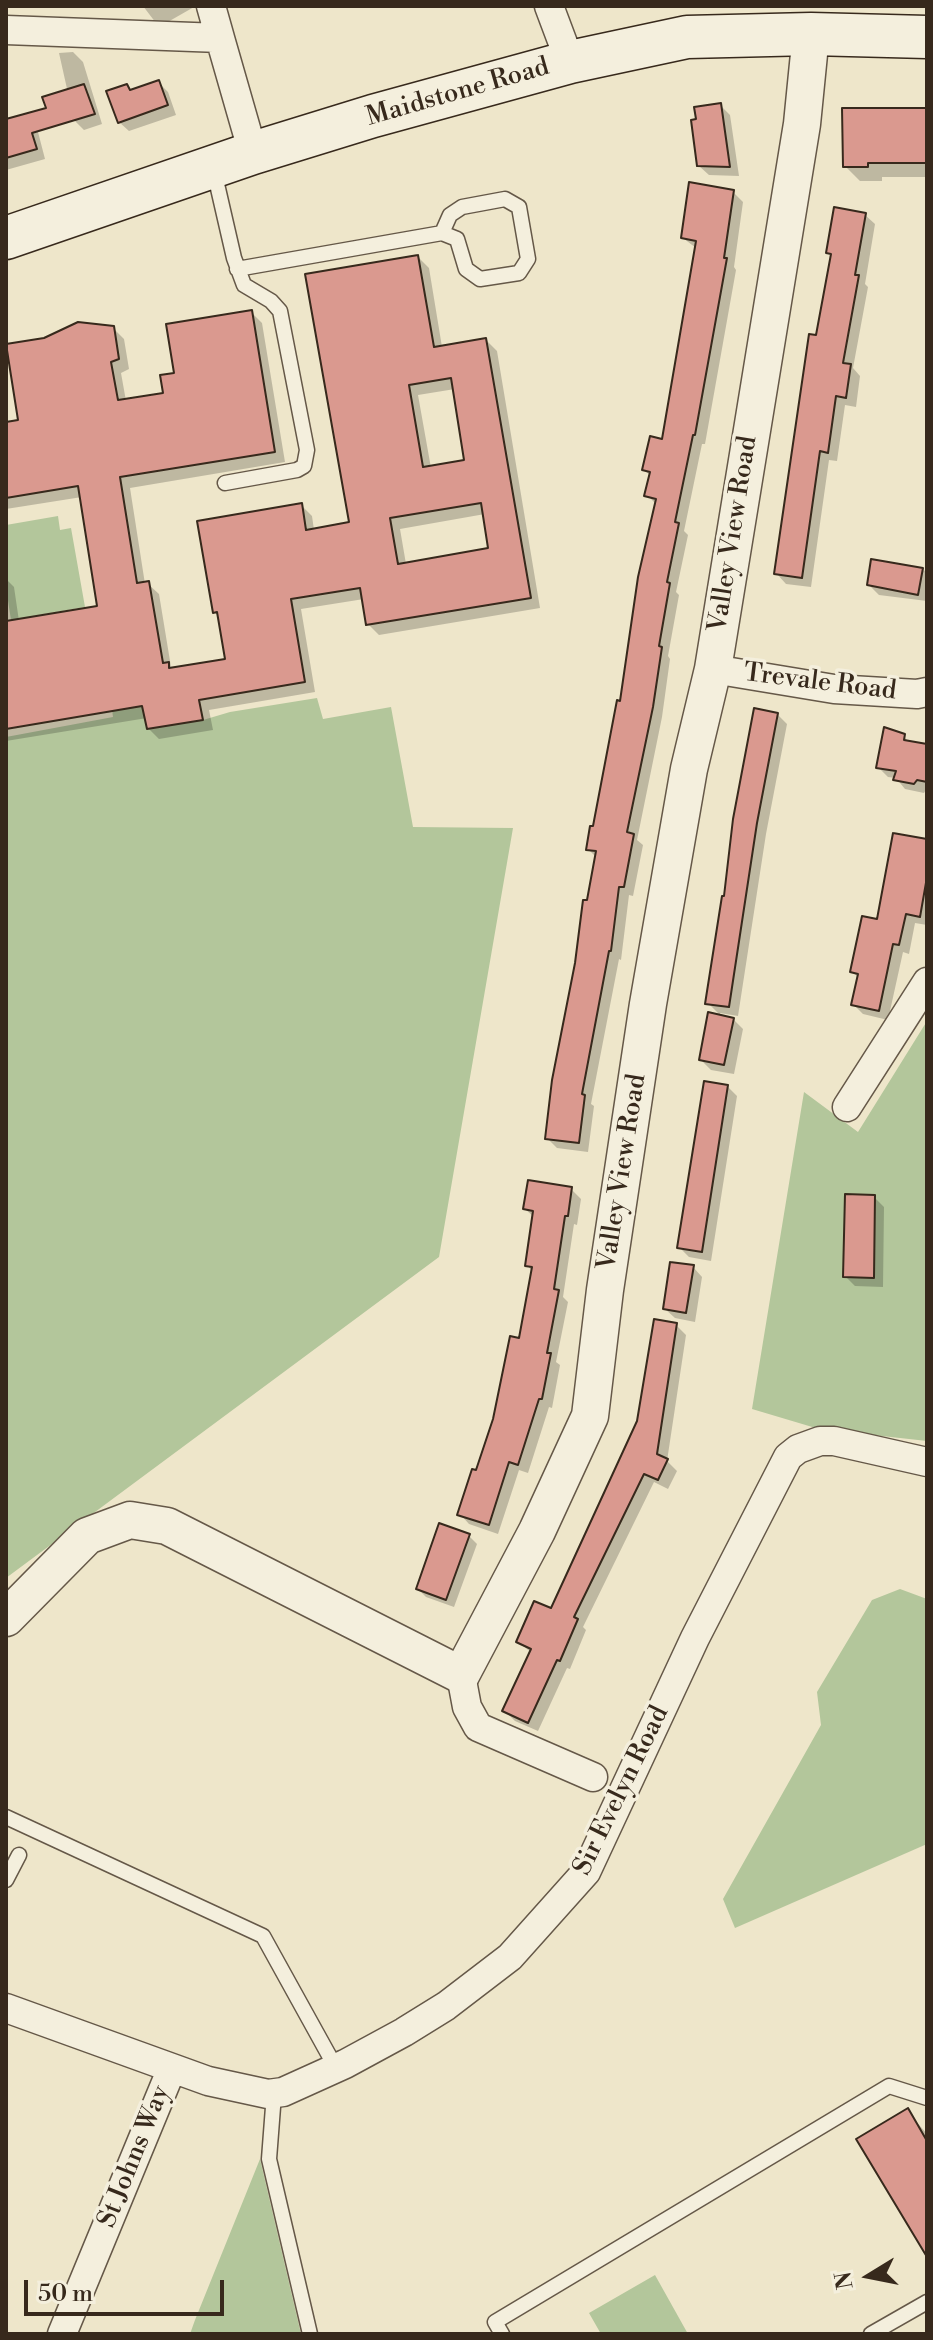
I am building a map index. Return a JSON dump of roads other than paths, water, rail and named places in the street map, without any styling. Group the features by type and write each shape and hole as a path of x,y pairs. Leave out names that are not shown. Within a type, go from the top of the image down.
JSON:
{"main road":[{"name":"Maidstone Road","path":"6,238 253,153 373,116 570,62 687,37 811,34 927,37"}],"street":[{"path":"211,6 253,153"},
{"path":"549,6 570,62"},
{"path":"6,30 220,38"},
{"name":"Valley View Road","path":"461,1675 537,1531 590,1416 605,1290 648,1004 689,769 713,669 802,124 811,34"},
{"name":"Trevale Road","path":"713,669 834,689 927,692"},
{"path":"847,1107 927,982"},
{"name":"Sir Evelyn Road","path":"274,2094 336,2068 419,2023 482,1980 510,1957 586,1872 695,1638 788,1457 798,1449 831,1440 927,1462"},
{"path":"6,1618 87,1536 130,1520 167,1526 461,1675 467,1707 478,1727 593,1777"},
{"path":"6,2008 172,2068 241,2090 274,2094"},
{"name":"St Johns Way","path":"62,2334 172,2068"}],"lane":[{"path":"213,167 237,269 244,285 271,301 280,311 291,357 307,460 297,470 225,483"},
{"path":"237,269 442,233 457,239 466,269 480,279 519,273 528,259 519,207 505,199 462,207 450,215 442,233"},
{"path":"6,1817 263,1936 336,2068"},
{"path":"6,1880 19,1855"},
{"path":"502,2334 495,2322 889,2086 926,2095 927,2098"},
{"path":"274,2094 269,2159 310,2334"},
{"path":"871,2334 927,2302"}]}
